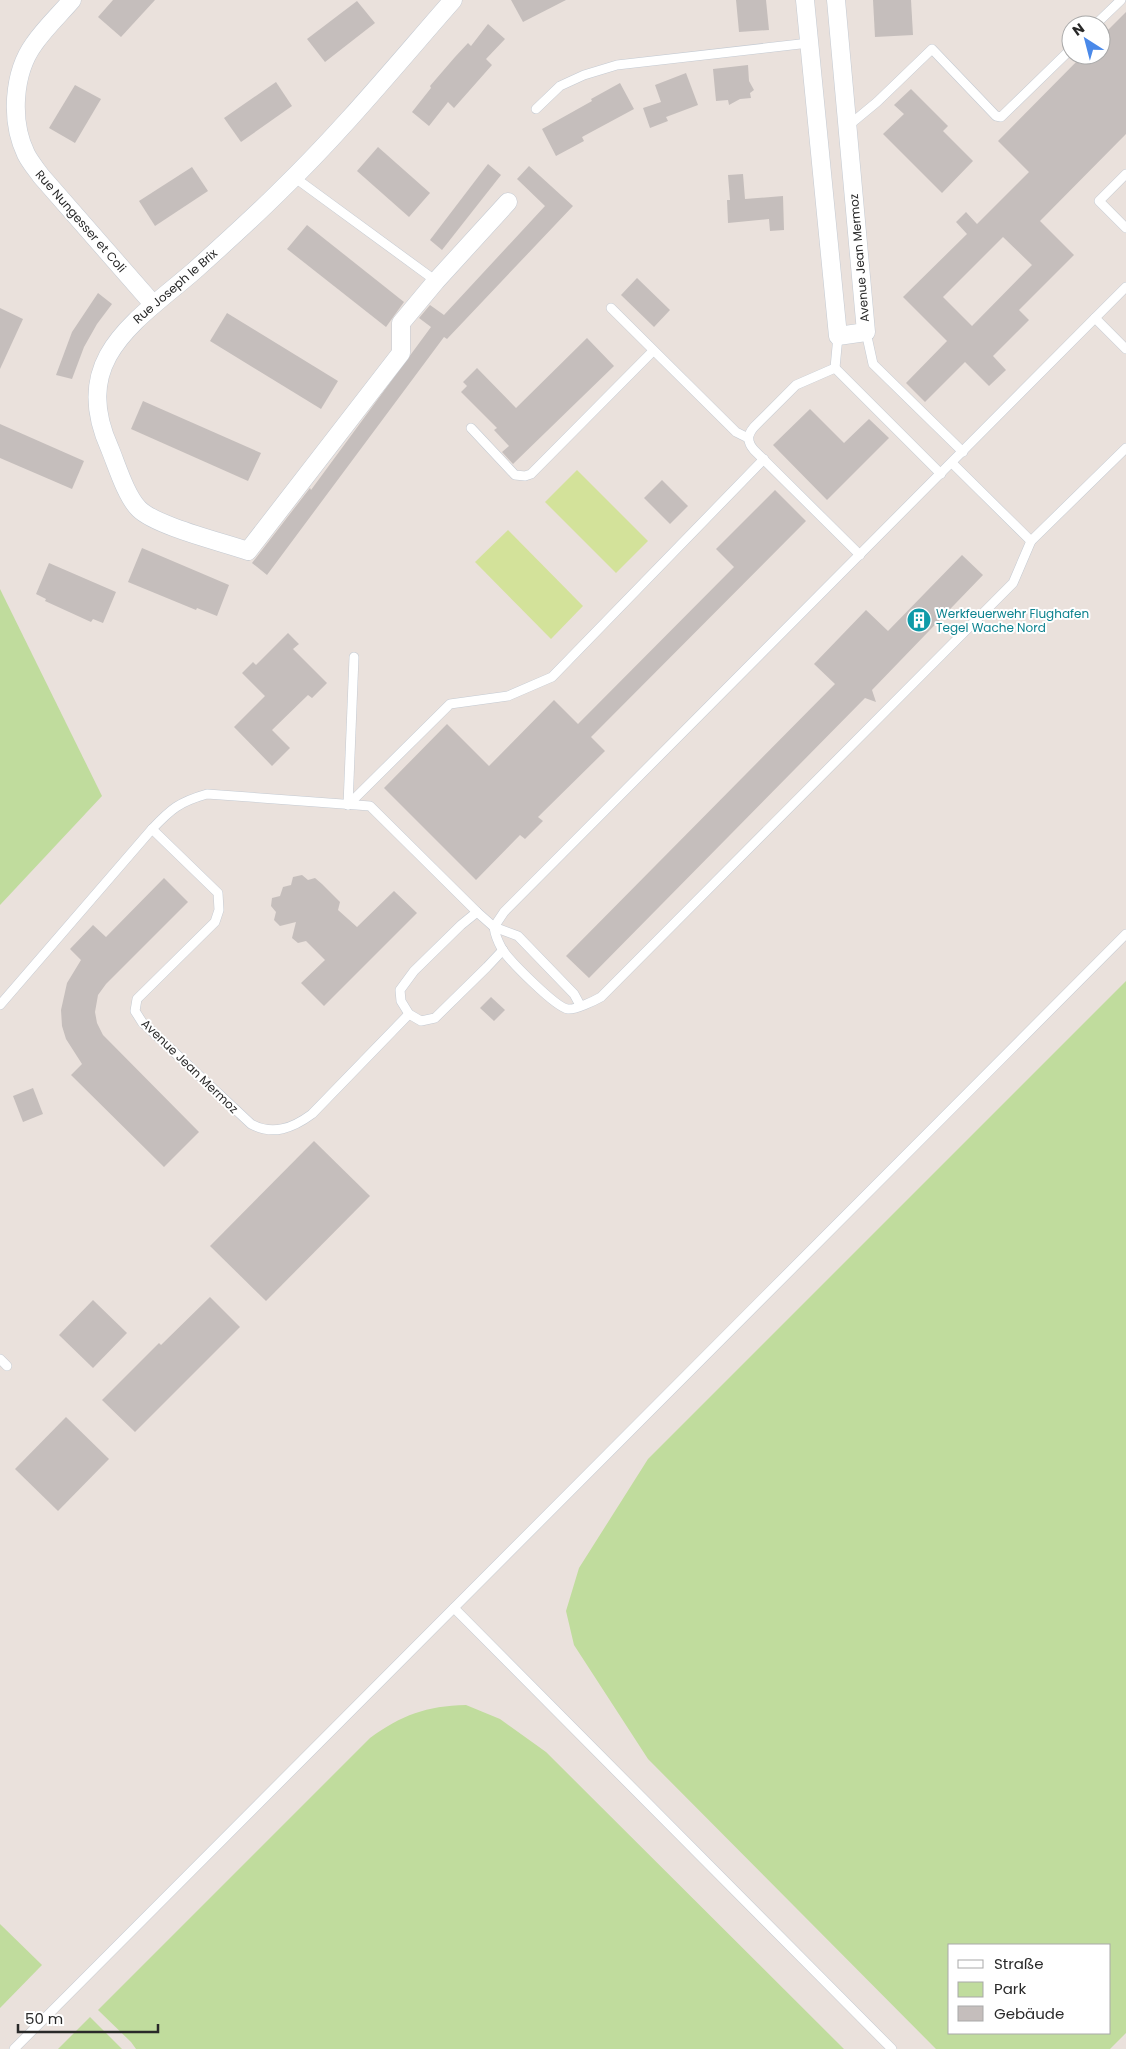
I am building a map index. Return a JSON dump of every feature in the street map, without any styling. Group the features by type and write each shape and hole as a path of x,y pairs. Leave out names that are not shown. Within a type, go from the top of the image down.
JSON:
{"street":[{"name":"Rue Nungesser et Coli","path":"72,0 34,44 24,63 19,80 16,104 18,129 26,154 41,176 153,304"},
{"name":"Rue Joseph le Brix","path":"453,0 363,104 294,177 238,231 131,324 115,344 103,366 97,388 98,414 104,436 138,508 151,519 248,551 401,353 401,324 436,281 508,202"},
{"path":"805,0 838,336"},
{"name":"Avenue Jean Mermoz","path":"836,0 866,332 838,336"}],"lane":[{"path":"1105,15 1121,0"},
{"path":"536,109 560,86 584,75 617,65 809,43"},
{"path":"848,126 932,49 996,116 1001,117 1061,59"},
{"path":"1126,174 1099,201 1126,228"},
{"path":"294,177 436,281"},
{"path":"1126,287 504,912 494,927 503,950 555,1003 568,1009 589,1003 600,997 1013,583 1031,541 1126,448"},
{"path":"611,308 736,432 748,438"},
{"path":"1095,318 1126,349"},
{"path":"866,332 872,364 963,452"},
{"path":"835,368 838,336"},
{"path":"470,428 515,475 525,476 531,474 653,351"},
{"path":"835,368 796,385 754,427 748,438 750,444 764,460 860,554"},
{"path":"835,368 941,474"},
{"path":"348,805 450,704 508,696 552,677 764,460"},
{"path":"952,463 1031,541"},
{"path":"348,805 354,657"},
{"path":"0,1005 152,829 169,812 185,800 207,794 370,806 494,927 518,936 574,994 580,1005"},
{"name":"Avenue Jean Mermoz","path":"152,829 218,893 219,910 215,922 137,1000 135,1011 142,1022 251,1124 262,1130 279,1130 298,1124 312,1114 410,1014"},
{"path":"477,912 414,971 400,990 401,1000 410,1014 421,1021 435,1018 488,968 503,950"},
{"path":"14,2049 1126,934"},
{"path":"0,1359 7,1366"},
{"path":"454,1608 892,2049"}],"green space":[{"path":"577,470 648,541 616,573 545,502"},
{"path":"508,530 583,606 551,639 475,562"},
{"path":"0,589 102,796 0,905"},
{"path":"1126,981 1126,2033 1110,2049 936,2049 648,1759 574,1645 566,1611 579,1568 648,1459"},
{"path":"466,1705 500,1719 546,1752 844,2049 136,2049 98,2010 370,1738 393,1723 415,1713 439,1707"},
{"path":"0,1924 42,1965 0,2008"},
{"path":"90,2017 122,2049 58,2049"}],"building":[{"path":"113,0 155,0 121,37 98,17"},
{"path":"511,0 566,0 523,22"},
{"path":"736,0 766,0 769,30 739,32"},
{"path":"873,0 911,0 913,35 875,37"},
{"path":"357,1 375,23 325,62 307,39"},
{"path":"1126,12 1126,134 1040,221 1074,255 1019,310 1029,320 993,356 1006,370 989,386 965,362 925,402 906,383 947,341 903,297 967,234 956,222 966,212 977,224 1029,172 998,141 1073,65 1111,65 1111,27","holes":["1003,237 1032,265 972,326 943,297"]},
{"path":"488,24 505,39 486,59 492,65 454,108 448,102 429,126 412,112 431,88 430,86 455,57 468,43 471,46"},
{"path":"748,65 749,81 754,90 750,93 751,98 740,99 729,105 728,100 716,101 713,69"},
{"path":"686,73 698,105 666,117 668,121 650,128 643,108 661,102 655,85"},
{"path":"276,82 292,106 241,142 224,118"},
{"path":"620,83 634,109 582,137 584,141 556,156 542,129"},
{"path":"75,85 101,99 75,143 49,128"},
{"path":"911,89 948,126 943,131 973,161 942,193 883,134 904,114 894,105"},
{"path":"378,147 430,193 409,217 357,171"},
{"path":"488,164 501,175 442,250 430,240"},
{"path":"529,166 573,206 447,339 444,337 267,575 252,563 310,488 311,490 431,327 419,318 430,305 444,315 545,206 517,179"},
{"path":"192,167 208,191 155,226 139,201"},
{"path":"743,174 745,199 783,196 784,230 770,231 769,219 728,223 727,200 730,200 728,175"},
{"path":"307,225 404,302 386,327 287,249"},
{"path":"637,278 670,310 654,327 621,295"},
{"path":"98,293 112,304 97,324 84,347 72,379 56,375 72,332"},
{"path":"0,308 23,319 0,369"},
{"path":"227,313 338,381 321,409 210,341"},
{"path":"587,338 614,366 513,464 502,452 509,446 494,430 497,428 461,392 467,386 463,382 477,368 516,408"},
{"path":"143,401 261,453 248,481 131,429"},
{"path":"810,409 844,443 869,419 889,438 827,500 773,445"},
{"path":"0,424 84,461 72,489 0,458"},
{"path":"662,480 688,506 670,524 644,498"},
{"path":"775,490 806,521 591,737 605,751 538,817 543,821 525,839 520,835 476,880 384,788 447,724 489,766 554,700 578,724 734,567 716,549"},
{"path":"142,548 229,585 217,616 197,608 196,610 128,582"},
{"path":"962,555 983,575 872,690 876,702 865,698 589,978 566,956 835,684 814,664 866,610 888,631"},
{"path":"49,563 116,592 103,623 93,619 91,622 45,601 46,599 36,594"},
{"path":"288,633 299,644 293,649 327,683 312,698 308,695 272,730 290,748 272,766 234,727 265,696 242,673 253,662 256,665"},
{"path":"302,875 308,880 315,878 322,884 340,902 338,910 357,927 394,891 417,913 324,1006 301,983 325,960 306,941 298,943 292,938 296,922 280,926 274,920 276,912 271,906 272,898 280,896 283,887 291,885 293,877"},
{"path":"164,878 188,902 106,984 98,995 95,1012 97,1023 103,1035 199,1132 164,1167 71,1075 82,1064 66,1039 62,1026 61,1010 67,983 81,960 70,949 93,925 106,937"},
{"path":"491,997 505,1010 494,1021 480,1008"},
{"path":"33,1088 43,1114 23,1122 13,1096"},
{"path":"314,1141 370,1196 266,1301 210,1246"},
{"path":"210,1297 240,1327 135,1432 102,1400 159,1343 161,1345"},
{"path":"93,1300 127,1333 93,1368 59,1335"},
{"path":"66,1417 109,1459 58,1511 15,1469"}],"place":[{"name":"Werkfeuerwehr Flughafen Tegel Wache Nord","path":"919,620"}]}
